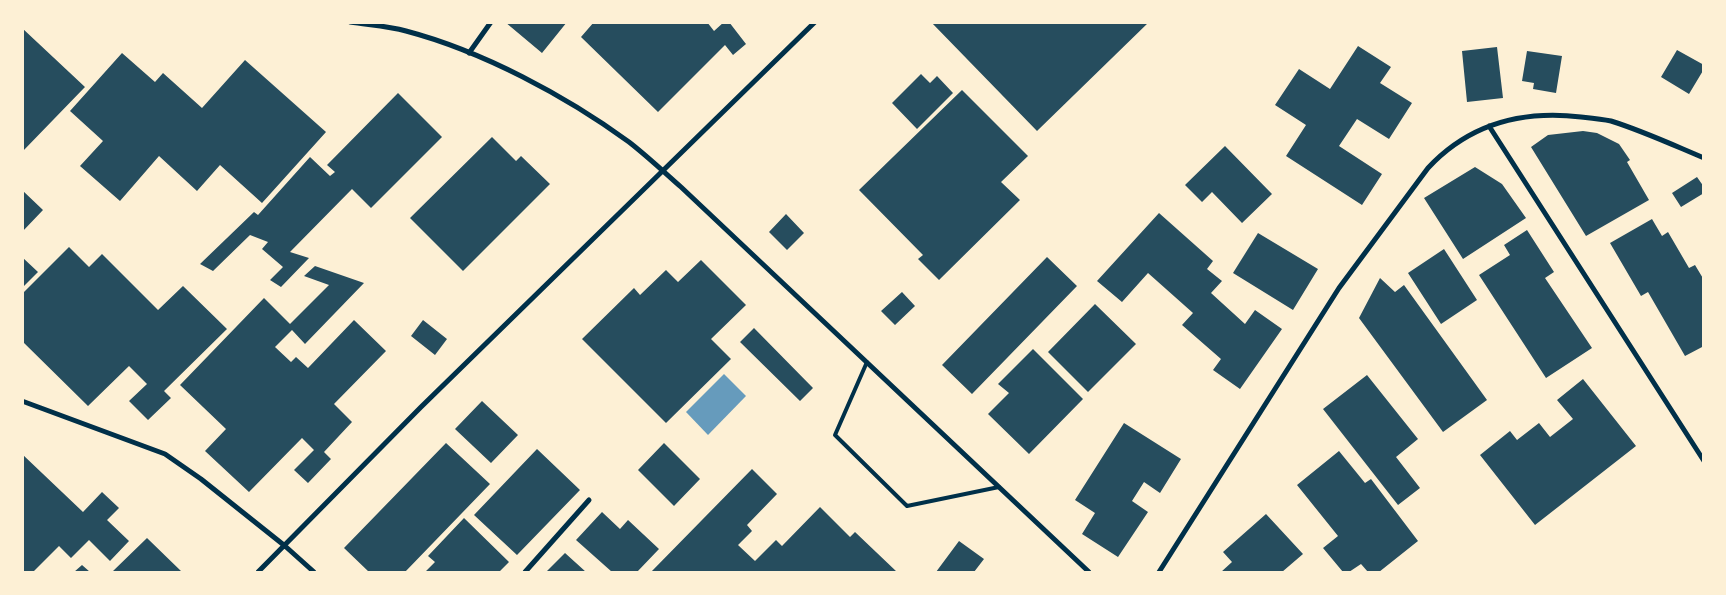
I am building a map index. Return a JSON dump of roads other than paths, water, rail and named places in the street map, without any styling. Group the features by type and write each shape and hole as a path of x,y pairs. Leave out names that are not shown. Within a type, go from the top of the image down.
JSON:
{"street":[{"path":"350,22 378,24 419,34 469,53 534,83 609,128 663,171 1090,572"},
{"path":"469,53 492,22"},
{"path":"258,572 421,406 815,22"},
{"path":"1159,572 1339,288 1380,231 1443,151 1489,126 1527,115 1564,115 1609,121 1704,158"},
{"path":"1489,126 1704,462"},
{"path":"22,401 165,454 201,479 314,572"},
{"path":"525,572 589,500"}],"lane":[{"path":"867,362 835,435 906,506 999,487"}],"water":[{"path":"724,374 746,396 708,435 686,412"}]}
